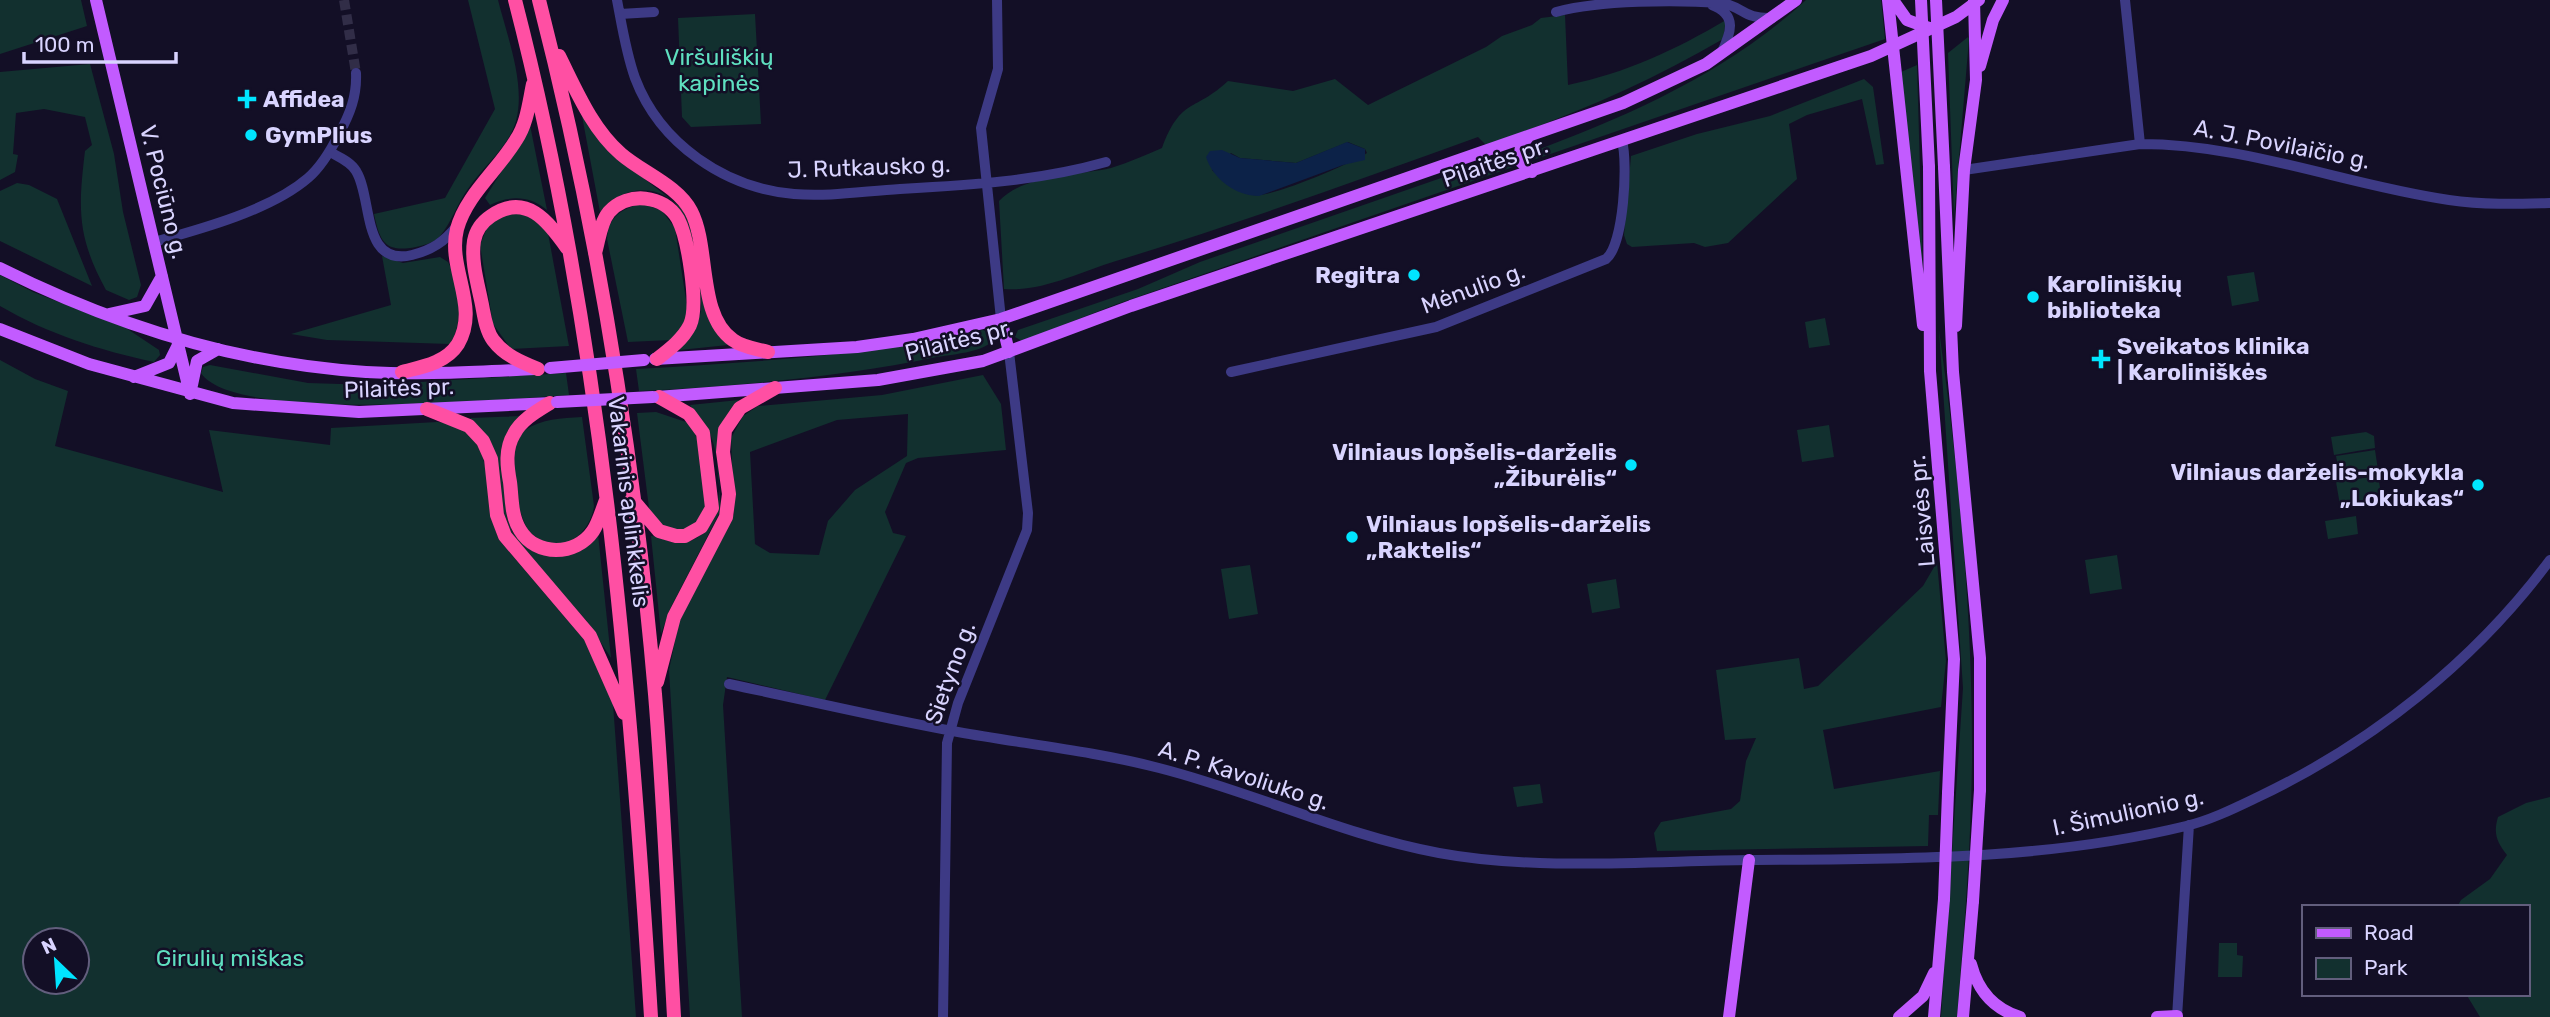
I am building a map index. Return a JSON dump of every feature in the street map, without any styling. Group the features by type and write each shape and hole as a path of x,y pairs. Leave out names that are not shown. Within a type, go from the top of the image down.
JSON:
{"highway":[{"name":"Vakarinis aplinkkelis","path":"515,0 535,77 570,252 608,496 631,728 651,1017"},
{"name":"Vakarinis aplinkkelis","path":"539,0 594,258 632,499 655,694 674,1017"},
{"path":"549,37 585,107 605,137 621,154 688,205 697,226 712,307 719,325 734,341 768,352"},
{"path":"402,372 442,358 453,350 463,334 467,312 454,247 458,224 518,138 527,115 535,77"},
{"path":"594,258 609,212 629,200 649,198 658,202 678,220 694,297 693,315 685,333 650,360"},
{"path":"544,368 505,353 488,331 474,263 474,238 479,227 495,213 521,206 535,210 550,223 570,252"},
{"path":"655,694 674,617 726,517 729,494 723,452 725,430 740,408 775,388"},
{"path":"632,499 659,531 676,536 685,536 701,527 712,508 702,433 689,414 656,397"},
{"path":"554,402 518,427 509,446 508,470 519,530 533,544 543,548 572,548 592,532 608,496"},
{"path":"427,409 469,426 483,441 491,459 497,515 505,536 590,636 631,728"}],"main road":[{"name":"V. Pociūno g.","path":"96,0 190,394"},
{"name":"Pilaitės pr.","path":"0,268 106,314 179,339 218,349 340,369 448,374 848,348 914,339 1001,319 1645,94 1720,55 1796,0"},
{"path":"1890,0 1907,20 1933,29"},
{"path":"1890,0 1891,47 1930,371"},
{"name":"Laisvės pr.","path":"1921,0 1928,167 1930,371 1955,659 1944,900 1934,1017"},
{"name":"Laisvės pr.","path":"1936,0 1953,372 1980,658 1980,790 1963,1017"},
{"path":"1976,80 1993,20 2003,0"},
{"name":"Pilaitės pr.","path":"0,330 54,352 190,394 233,403 320,411 427,409 656,397 901,376 967,365 1009,352 1131,306 1622,141 1891,47 1933,29 1976,1"},
{"name":"Laisvės pr.","path":"1953,372 1964,170 1976,80 1976,1"},
{"path":"1528,137 1521,146 1519,160 1532,172"},
{"path":"106,314 145,306 162,276"},
{"path":"1001,319 1009,352"},
{"path":"134,377 169,363 177,353 179,339"},
{"path":"190,394 197,362 218,349"},
{"path":"1729,1017 1749,860"},
{"path":"1969,954 1975,979 1989,1000 2020,1017"},
{"path":"1899,1017 1923,996 1940,956"},
{"path":"2157,1017 2177,1016"}],"street":[{"name":"J. Rutkausko g.","path":"617,0 635,78 655,116 683,147 733,179 768,190 797,194 986,183 1063,173 1106,162"},
{"path":"997,0 998,68 981,128 1001,319"},
{"path":"2124,0 2140,144"},
{"path":"1556,12 1592,4 1703,1 1726,4 1755,19 1773,18"},
{"path":"1703,1 1723,10 1730,19 1729,37 1720,55"},
{"path":"620,14 654,12"},
{"path":"154,242 281,196 308,178 330,152 354,103 356,73"},
{"name":"Mėnulio g.","path":"1231,372 1436,327 1606,259 1615,248 1623,192 1625,150 1622,141"},
{"name":"A. J. Povilaičio g.","path":"1964,170 2140,144 2217,149 2445,199 2505,204 2550,203"},
{"path":"330,152 356,171 373,233 380,247 400,256 429,250 445,254 456,265"},
{"path":"429,250 458,224"},
{"name":"Sietyno g.","path":"943,1017 945,772 950,730 1027,530 1028,513 1009,352"},
{"name":"I. Šimulionio g.","path":"1749,860 1979,857 2058,850 2189,825 2293,781 2358,741 2464,657 2497,623 2550,560"},
{"name":"A. P. Kavoliuko g.","path":"729,684 950,730 1092,753 1161,768 1376,839 1441,854 1486,859 1583,862 1749,860"},
{"path":"2177,1016 2189,825"}],"green space":[{"path":"0,0 81,0 87,26 0,54"},
{"path":"468,0 498,0 517,76 519,92 516,121 508,139 466,192 440,236 432,242 416,247 391,247 382,238 374,214 445,198 495,109"},
{"path":"1806,0 1881,0 1885,39 1533,160 1526,159 1529,153 1639,108 1710,71 1743,50"},
{"name":"Viršuliškių kapinės","path":"755,14 761,124 691,127 682,117 678,18"},
{"path":"1565,15 1568,85 1610,74 1650,59 1726,20 1723,39 1695,55 1607,98 1517,134 1486,145 1478,137 1253,217 1061,280 1033,287 1004,289 999,201 1010,192 1037,181 1111,168 1162,148 1176,120 1228,81 1293,91 1335,79 1368,105 1486,47 1502,36 1532,25 1541,18","holes":["1348,142 1365,149 1367,153 1331,171 1282,190 1259,195 1239,191 1212,170 1231,153 1240,158 1296,163"]},
{"path":"1968,37 1969,39 1954,217 1948,53"},
{"path":"90,64 114,154 123,212 141,285 137,297 129,300 106,290 96,271 85,238 81,190 85,151 92,145 85,117 44,109 16,113 13,154 18,155 15,172 0,180 0,72"},
{"path":"1917,65 1923,275 1901,72"},
{"path":"1864,79 1873,87 1884,164 1876,165 1862,99 1807,115 1789,124 1797,179 1728,243 1705,247 1694,243 1632,247 1627,244 1624,235 1631,156 1697,134 1770,116"},
{"path":"582,116 615,156 683,209 690,226 709,320 728,345 680,350 697,323 701,309 696,260 686,221 674,203 664,196 642,190 619,196 600,212"},
{"path":"530,125 547,210 520,198 490,205 485,198"},
{"path":"1513,153 1516,166 1117,304 1022,341 1015,337 1018,330 1138,289 1200,262"},
{"path":"17,183 29,185 57,199 92,286 0,241 0,191"},
{"path":"642,203 662,211 675,228 688,313 682,328 671,340 628,342 607,239 613,219 628,208"},
{"path":"507,213 531,215 547,228 569,346 511,349 493,324 480,245 488,225"},
{"path":"382,256 403,263 440,257 448,262 456,282 459,303 457,325 450,344 327,340 291,334 391,305"},
{"path":"2254,272 2259,301 2232,306 2227,276"},
{"path":"0,275 33,292 126,328 159,350 160,355 154,362 113,352 55,333 18,316 0,306"},
{"path":"1825,318 1830,345 1809,348 1805,322"},
{"path":"983,330 992,334 993,341 974,351 958,354 789,380 639,391 636,369 854,352"},
{"path":"1939,330 1963,546 1972,709 1970,827 1957,1017 1941,1017 1963,688"},
{"name":"Girulių miškas","path":"0,360 35,379 68,391 55,446 223,492 209,430 330,445 331,428 437,422 458,426 472,436 480,450 485,468 494,525 500,541 586,642 613,704 636,1017 0,1017"},
{"path":"210,365 308,383 372,385 566,373 569,395 374,405 264,399 224,389 201,373 203,367"},
{"path":"983,375 1001,404 1006,450 918,458 906,463 885,512 893,533 906,536 825,700 727,677 723,705 742,1017 690,1017 669,670 679,622 734,514 731,438 743,416 758,406 882,395","holes":["908,414 907,456 855,490 828,521 819,555 770,553 755,544 750,452 837,420"]},
{"path":"739,400 719,430 717,458 707,427 690,405"},
{"path":"656,412 689,423 703,458 707,488 703,514 698,522 684,529 677,530 663,525 652,515 649,508 637,413"},
{"path":"521,416 508,430 501,454 507,518 513,533 529,549 552,557 563,556 598,534 611,658 586,620 515,542 506,526 488,438 470,418"},
{"path":"582,417 594,506 591,517 586,527 571,540 562,544 541,541 531,533 521,513 515,481 515,450 519,438 531,426 552,420"},
{"path":"1829,425 1834,457 1802,462 1797,430"},
{"path":"2366,432 2374,436 2375,448 2334,455 2331,437"},
{"path":"2375,450 2378,470 2340,476 2336,456"},
{"path":"2378,476 2382,499 2340,505 2336,482"},
{"path":"719,486 721,510 670,609 661,634 651,536 677,543 697,538 708,528 715,514"},
{"path":"2356,516 2358,534 2328,539 2325,521"},
{"path":"2117,555 2122,589 2090,594 2085,560"},
{"path":"1937,562 1946,661 1941,707 1823,730 1834,789 1940,771 1938,815 1929,815 1928,846 1657,851 1654,833 1661,822 1731,809 1740,801 1746,761 1756,738 1725,740 1716,670 1799,658 1804,689 1818,686 1923,586"},
{"path":"1250,565 1258,614 1229,619 1221,569"},
{"path":"1616,579 1620,608 1592,613 1587,584"},
{"path":"1540,784 1543,803 1517,807 1513,787"},
{"path":"2550,797 2550,1017 2480,1017 2467,996 2529,996 2529,905 2458,905 2490,879 2507,855 2497,838 2498,817 2526,803"},
{"path":"2219,943 2237,943 2237,955 2243,956 2242,977 2218,977"}],"water":[{"path":"1347,142 1365,149 1365,160 1343,165 1259,196 1242,193 1226,185 1209,165 1206,157 1210,151 1222,150 1240,158 1296,163"}],"tunnel":[{"path":"344,0 356,73"}],"place":[{"name":"Affidea","path":"247,99"},
{"name":"GymPlius","path":"251,135"},
{"name":"Regitra","path":"1414,275"},
{"name":"Karoliniškių biblioteka","path":"2033,297"},
{"name":"Sveikatos klinika | Karoliniškės","path":"2101,359"},
{"name":"Vilniaus lopšelis-darželis „Žiburėlis“","path":"1631,465"},
{"name":"Vilniaus darželis-mokykla „Lokiukas“","path":"2478,485"},
{"name":"Vilniaus lopšelis-darželis „Raktelis“","path":"1352,537"}]}
